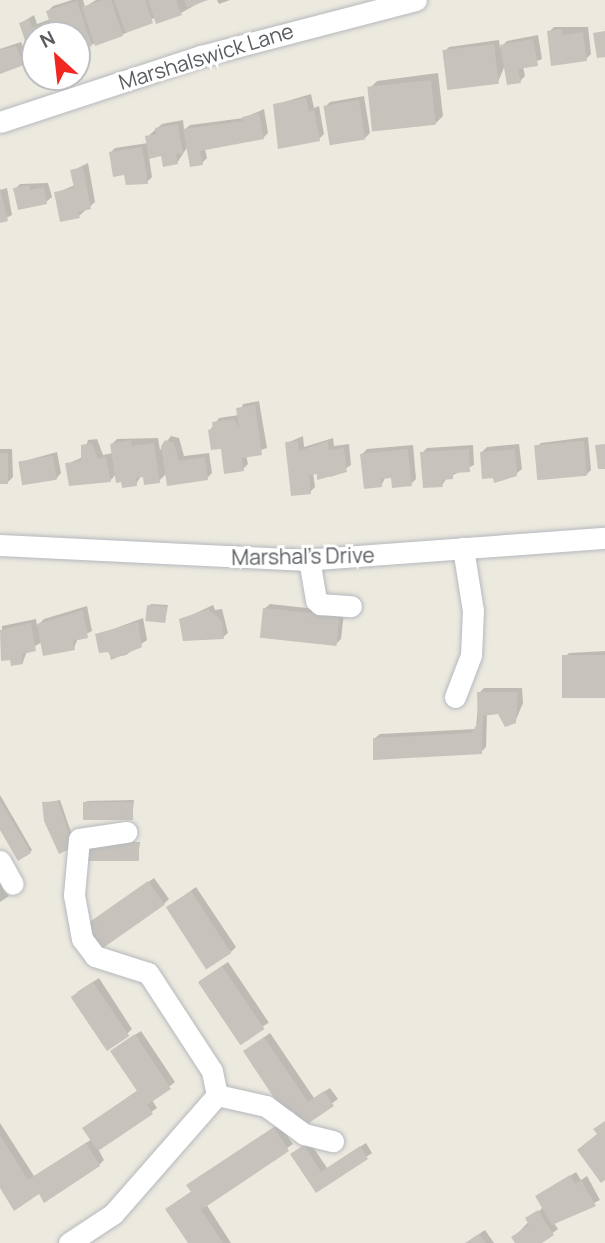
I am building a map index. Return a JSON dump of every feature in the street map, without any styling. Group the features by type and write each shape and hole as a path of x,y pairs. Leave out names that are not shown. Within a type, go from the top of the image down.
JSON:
{"street":[{"name":"Marshalswick Lane","path":"0,122 368,5 416,0"},
{"name":"Marshal's Drive","path":"0,545 309,559 605,538"},
{"path":"455,697 471,655 473,611 464,548"},
{"path":"309,559 316,600 320,604 351,607"},
{"path":"126,832 79,839 75,916 82,939 95,956 148,973 212,1071 217,1095"},
{"path":"0,861 13,884"},
{"path":"217,1095 267,1106 304,1134 333,1141"},
{"path":"69,1243 113,1214 217,1095"}],"building":[{"path":"111,0 123,36 95,46 91,21 87,21 82,7"},
{"path":"114,0 145,0 153,23 126,33"},
{"path":"148,0 176,0 182,15 156,24"},
{"path":"184,0 208,0 187,8"},
{"path":"77,1 84,21 49,21 46,11"},
{"path":"562,29 563,35 583,32 587,61 551,66 547,31"},
{"path":"605,31 605,57 597,58 593,33"},
{"path":"533,39 538,66 518,69 521,83 507,85 500,45"},
{"path":"494,44 499,84 447,90 442,50"},
{"path":"16,46 21,66 0,74 0,50"},
{"path":"431,80 436,125 372,131 367,87"},
{"path":"306,98 309,112 314,110 320,141 278,149 273,104"},
{"path":"359,100 365,140 330,145 323,106"},
{"path":"259,113 264,139 200,151 203,165 190,167 183,129 243,121 242,117"},
{"path":"178,124 183,153 176,154 178,164 163,167 161,156 149,159 145,136 156,134 155,128"},
{"path":"142,147 148,184 126,185 124,175 113,177 109,152"},
{"path":"83,167 91,209 78,212 80,218 60,222 54,192 74,188 70,170"},
{"path":"29,185 30,190 44,187 47,204 18,210 13,188"},
{"path":"0,188 8,221 0,223"},
{"path":"255,405 262,455 242,458 244,471 224,474 221,449 211,450 208,430 213,429 212,422 234,419 239,428 236,408"},
{"path":"131,440 132,446 154,443 160,483 144,485 143,477 136,478 137,486 122,488 121,482 116,483 110,444"},
{"path":"165,440 174,443 179,461 205,457 208,480 167,486 161,446"},
{"path":"298,441 299,451 328,441 329,450 344,448 347,472 317,480 317,474 309,475 311,494 291,496 285,442"},
{"path":"584,441 587,476 537,480 534,445"},
{"path":"92,443 98,459 106,457 111,482 69,486 65,463 81,461 81,445"},
{"path":"605,444 605,469 598,469 595,445"},
{"path":"408,449 412,486 392,488 391,478 381,479 382,487 364,489 360,454"},
{"path":"469,449 470,472 453,473 453,479 442,480 443,487 423,488 420,452"},
{"path":"515,449 517,476 494,483 493,478 482,479 480,452"},
{"path":"0,453 8,453 8,484 0,484"},
{"path":"53,456 57,480 22,485 18,461"},
{"path":"147,605 167,607 165,623 145,621"},
{"path":"263,608 340,616 336,646 260,638"},
{"path":"208,609 222,621 224,639 183,641 179,619"},
{"path":"83,610 88,638 73,641 75,650 43,656 37,624"},
{"path":"138,622 142,647 111,660 109,652 99,653 95,634"},
{"path":"31,623 36,651 22,654 23,664 11,666 10,660 1,661 0,630"},
{"path":"562,655 605,655 605,698 562,698"},
{"path":"477,692 518,692 516,723 505,727 498,714 483,716 482,754 373,760 373,738 471,733 478,723"},
{"path":"0,800 31,853 18,861 0,830"},
{"path":"58,801 74,847 59,854 44,821 42,802"},
{"path":"83,802 133,802 133,820 83,820"},
{"path":"85,843 139,843 139,861 85,861"},
{"path":"148,881 165,905 102,949 85,925"},
{"path":"191,891 231,953 206,969 166,907"},
{"path":"222,966 264,1029 240,1045 198,982"},
{"path":"93,982 129,1036 107,1051 71,997"},
{"path":"135,1034 171,1089 147,1105 153,1114 98,1151 82,1128 137,1091 110,1051"},
{"path":"264,1037 308,1102 324,1091 334,1106 303,1127 293,1111 286,1116 243,1051"},
{"path":"605,1121 605,1180 601,1183 577,1150 597,1134 593,1129"},
{"path":"274,1127 289,1151 201,1210 223,1243 188,1243 165,1209 191,1192 186,1185"},
{"path":"0,1135 28,1180 86,1143 100,1166 44,1203 39,1194 14,1211 0,1188"},
{"path":"304,1145 321,1172 360,1146 368,1159 316,1193 290,1154"},
{"path":"570,1175 575,1184 581,1180 596,1206 552,1225 535,1196"},
{"path":"538,1210 554,1235 542,1243 515,1243 511,1237 529,1225 525,1218"},
{"path":"479,1234 486,1243 465,1243"}]}
